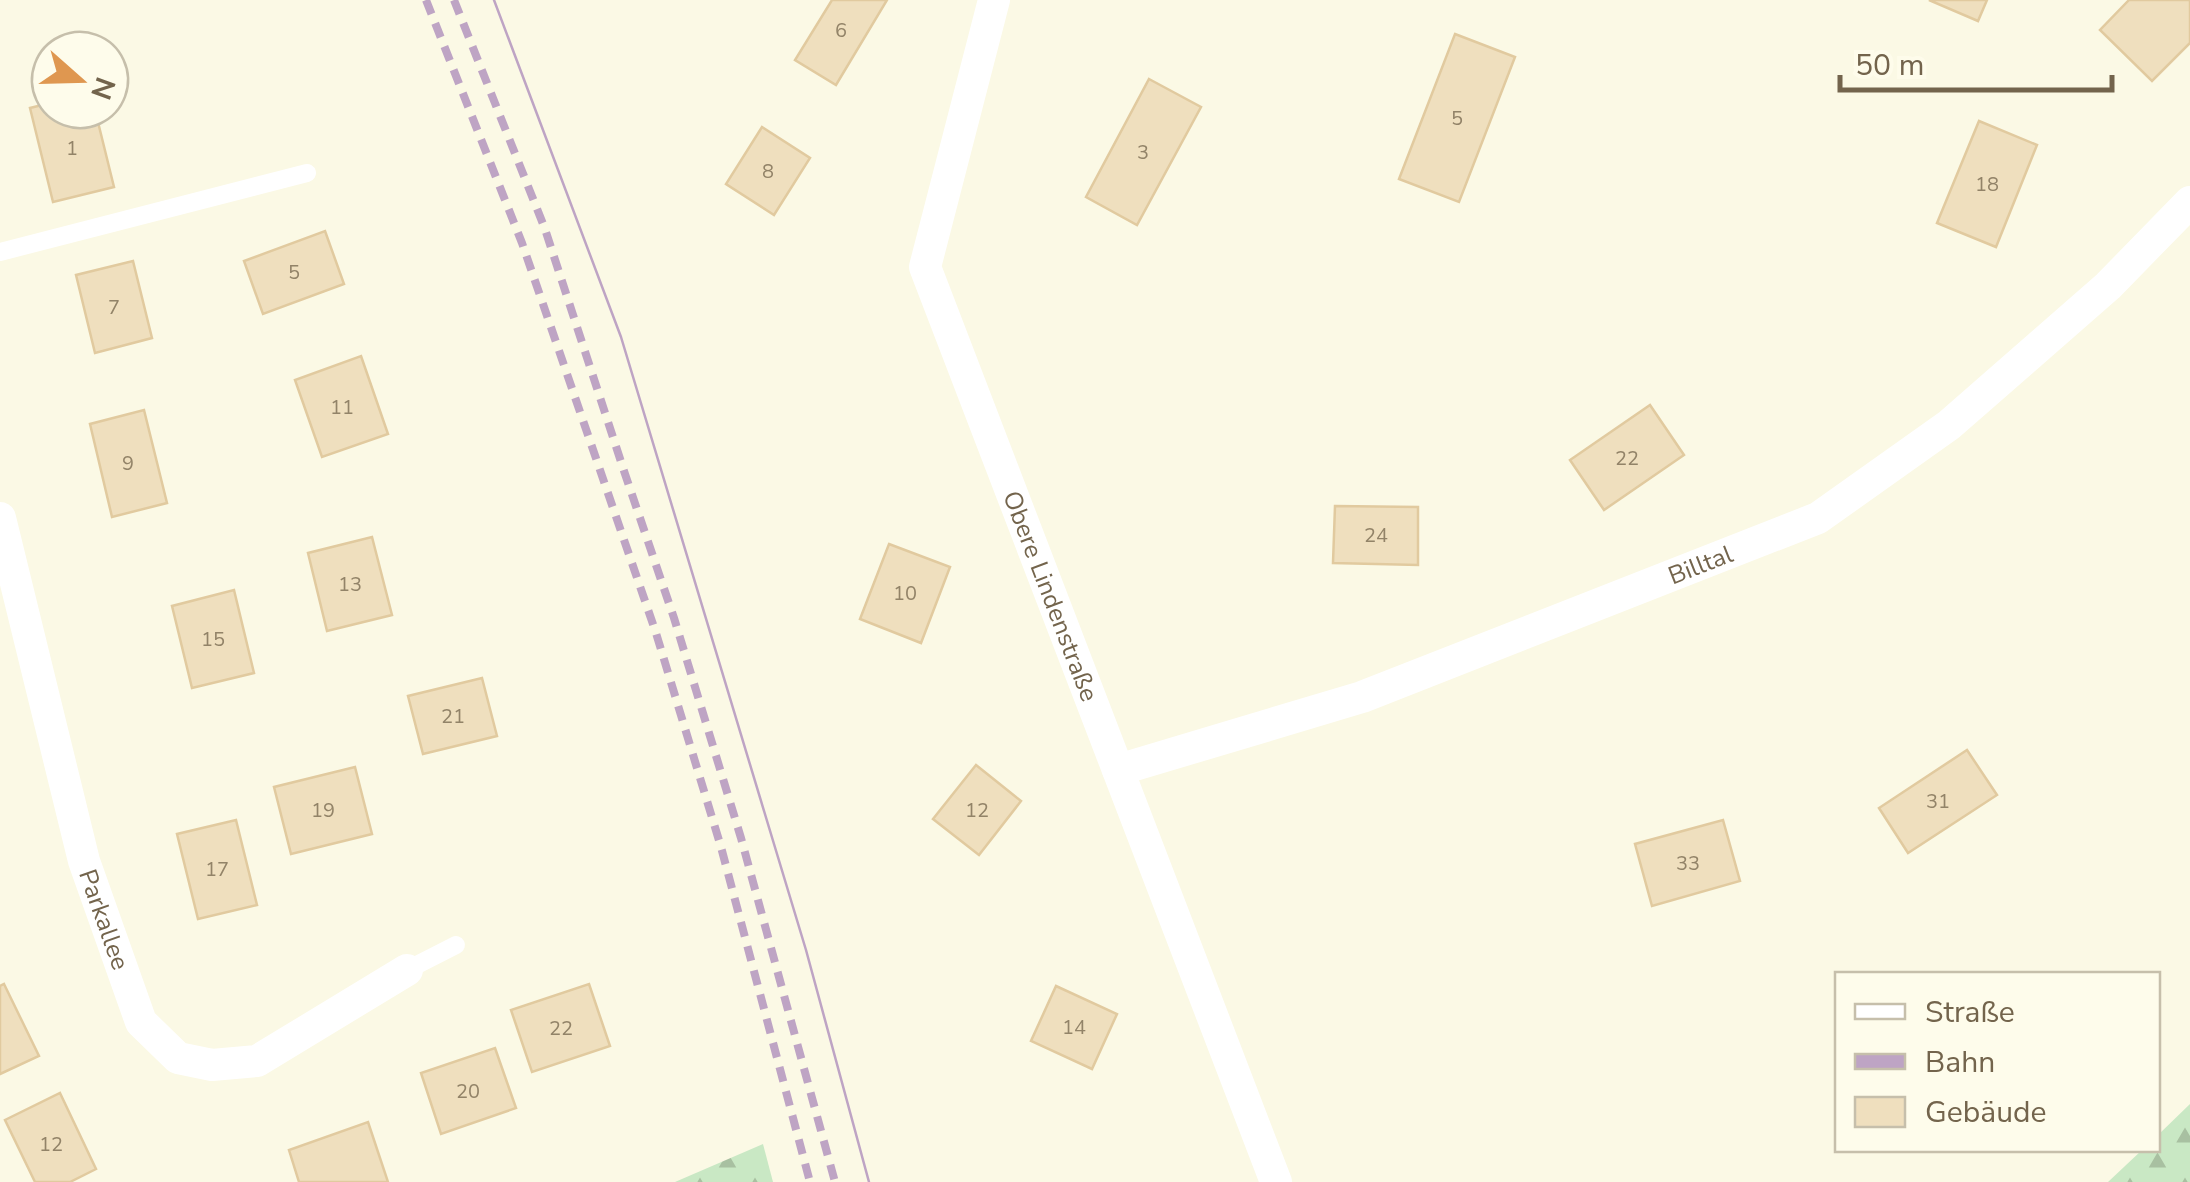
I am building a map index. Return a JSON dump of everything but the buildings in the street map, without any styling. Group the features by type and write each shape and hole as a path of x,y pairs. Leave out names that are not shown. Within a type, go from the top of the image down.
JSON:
{"street":[{"name":"Obere Lindenstraße","path":"994,0 924,268 1276,1182"},
{"name":"Billtal","path":"1118,770 1362,697 1818,518 1949,424 2108,286 2190,202"},
{"name":"Parkallee","path":"0,518 84,861 141,1022 178,1058 212,1065 257,1061 406,970"}],"lane":[{"path":"0,252 307,173"},
{"path":"406,970 456,945"}],"green space":[{"path":"2190,1104 2190,1182 2108,1182 2140,1152 2160,1152 2160,1133"},
{"path":"763,1144 773,1182 675,1182"}],"tram line":[{"path":"494,0 621,337 806,950 869,1182"}],"railway":[{"path":"426,0 522,243 656,633 721,847 810,1182"},
{"path":"454,0 545,229 674,618 741,838 835,1182"}]}
